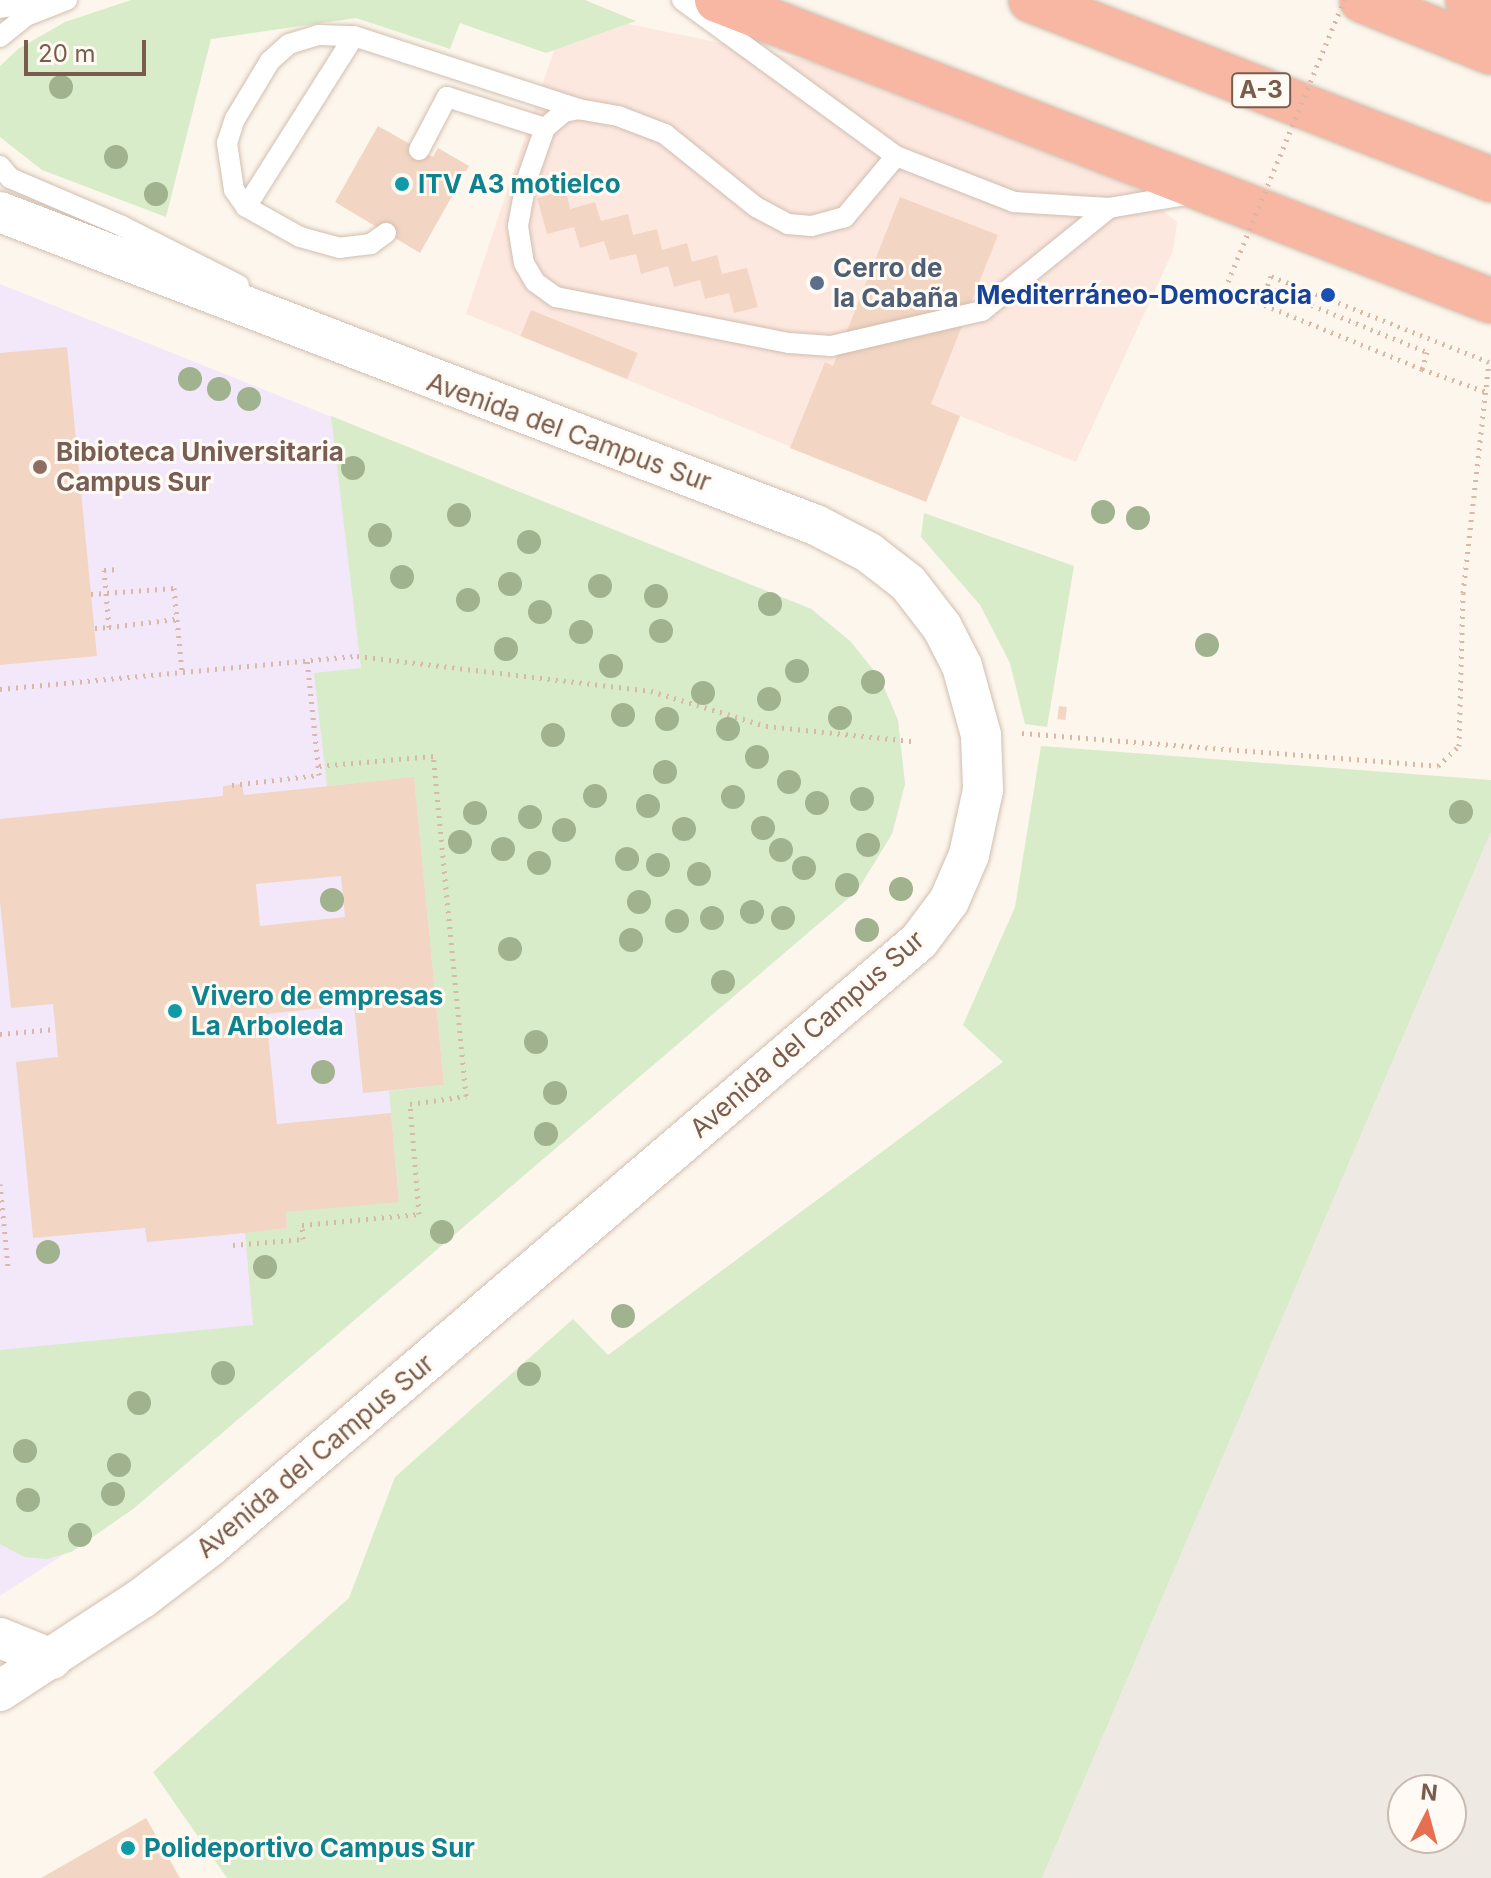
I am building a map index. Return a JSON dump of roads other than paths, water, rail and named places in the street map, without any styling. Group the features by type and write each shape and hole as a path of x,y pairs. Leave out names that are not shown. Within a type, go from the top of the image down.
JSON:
{"highway":[{"path":"717,0 1227,194 1491,301"},
{"name":"A-3","path":"1031,0 1491,179"},
{"path":"1362,0 1491,52"},
{"path":"1468,0 1491,9"}],"street":[{"name":"Avenida del Campus Sur","path":"0,212 398,369 816,525 868,552 908,583 942,627 974,699 982,749 979,822 949,901 919,941 209,1547 52,1659 0,1691"},
{"path":"0,1638 52,1659"}],"lane":[{"path":"0,8 47,0"},
{"path":"0,37 26,16 67,0"},
{"path":"682,0 814,91 896,156 1014,202 1109,208 1161,196 1227,194"},
{"path":"386,233 371,244 340,248 300,237 246,207 234,190 227,143 235,119 270,61 289,44 318,35 354,36 665,134 756,207 788,224 811,226 845,217 896,156"},
{"path":"246,207 354,36"},
{"path":"419,150 447,97 545,128"},
{"path":"579,109 564,112 545,128 526,182 518,226 524,263 535,282 556,297 789,343 831,346 877,339 982,311 1109,208"},
{"path":"0,166 10,178 162,245 398,369"}],"place":[{"name":"ITV A3 motielco","path":"402,184"},
{"name":"Cerro de la Cabaña","path":"817,283"},
{"name":"Mediterráneo-Democracia","path":"1328,295"},
{"name":"Bibioteca Universitaria Campus Sur","path":"40,467"},
{"name":"Vivero de empresas La Arboleda","path":"175,1011"},
{"name":"Polideportivo Campus Sur","path":"128,1848"}]}
